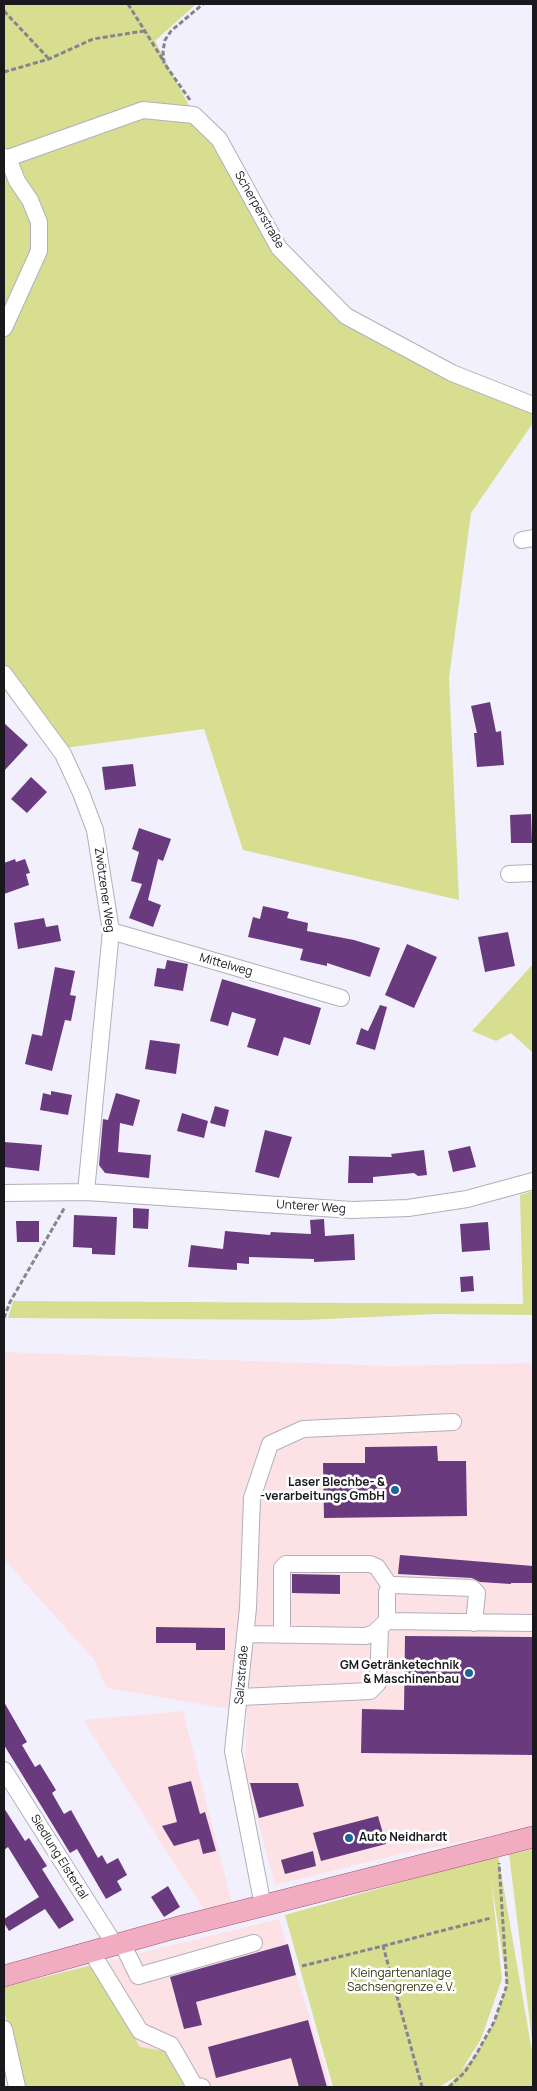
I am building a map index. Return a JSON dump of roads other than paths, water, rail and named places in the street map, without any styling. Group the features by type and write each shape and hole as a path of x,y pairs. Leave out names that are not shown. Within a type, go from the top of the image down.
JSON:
{"main road":[{"path":"4,1976 118,1944 533,1837"}],"street":[{"name":"Scherperstraße","path":"6,157 143,110 194,115 220,139 279,248 346,316 452,373 533,405"},
{"path":"4,328 38,251 38,222 30,200 17,181 6,157"},
{"name":"Zwötzener Weg","path":"4,674 63,754 82,792 95,830 111,931 86,1192"},
{"path":"509,874 533,873"},
{"name":"Mittelweg","path":"111,931 341,998"},
{"name":"Unterer Weg","path":"4,1193 86,1192 352,1210 408,1208 457,1201 533,1181"},
{"name":"Salzstraße","path":"264,1906 234,1751 245,1634 252,1498 270,1444 303,1429 453,1422"},
{"path":"282,1635 282,1568 286,1564 370,1564 377,1567 390,1586"},
{"path":"390,1586 472,1588 477,1593 474,1623"},
{"path":"240,1697 370,1691 378,1683 386,1595 390,1586"},
{"path":"245,1634 366,1636 384,1624 533,1623"},
{"name":"Siedlung Elstertal","path":"4,1770 138,1976 254,1943"},
{"path":"94,1951 98,1961 140,2031 171,2045 194,2085 202,2087"},
{"path":"4,2029 17,2087"}],"place":[{"name":"Laser Blechbe- & -verarbeitungs GmbH","path":"395,1490"},
{"name":"GM Getränketechnik & Maschinenbau","path":"469,1673"},
{"name":"Auto Neidhardt","path":"349,1838"}],"park label":[{"name":"Kleingartenanlage Sachsengrenze e.V.","path":"401,1981"}]}
